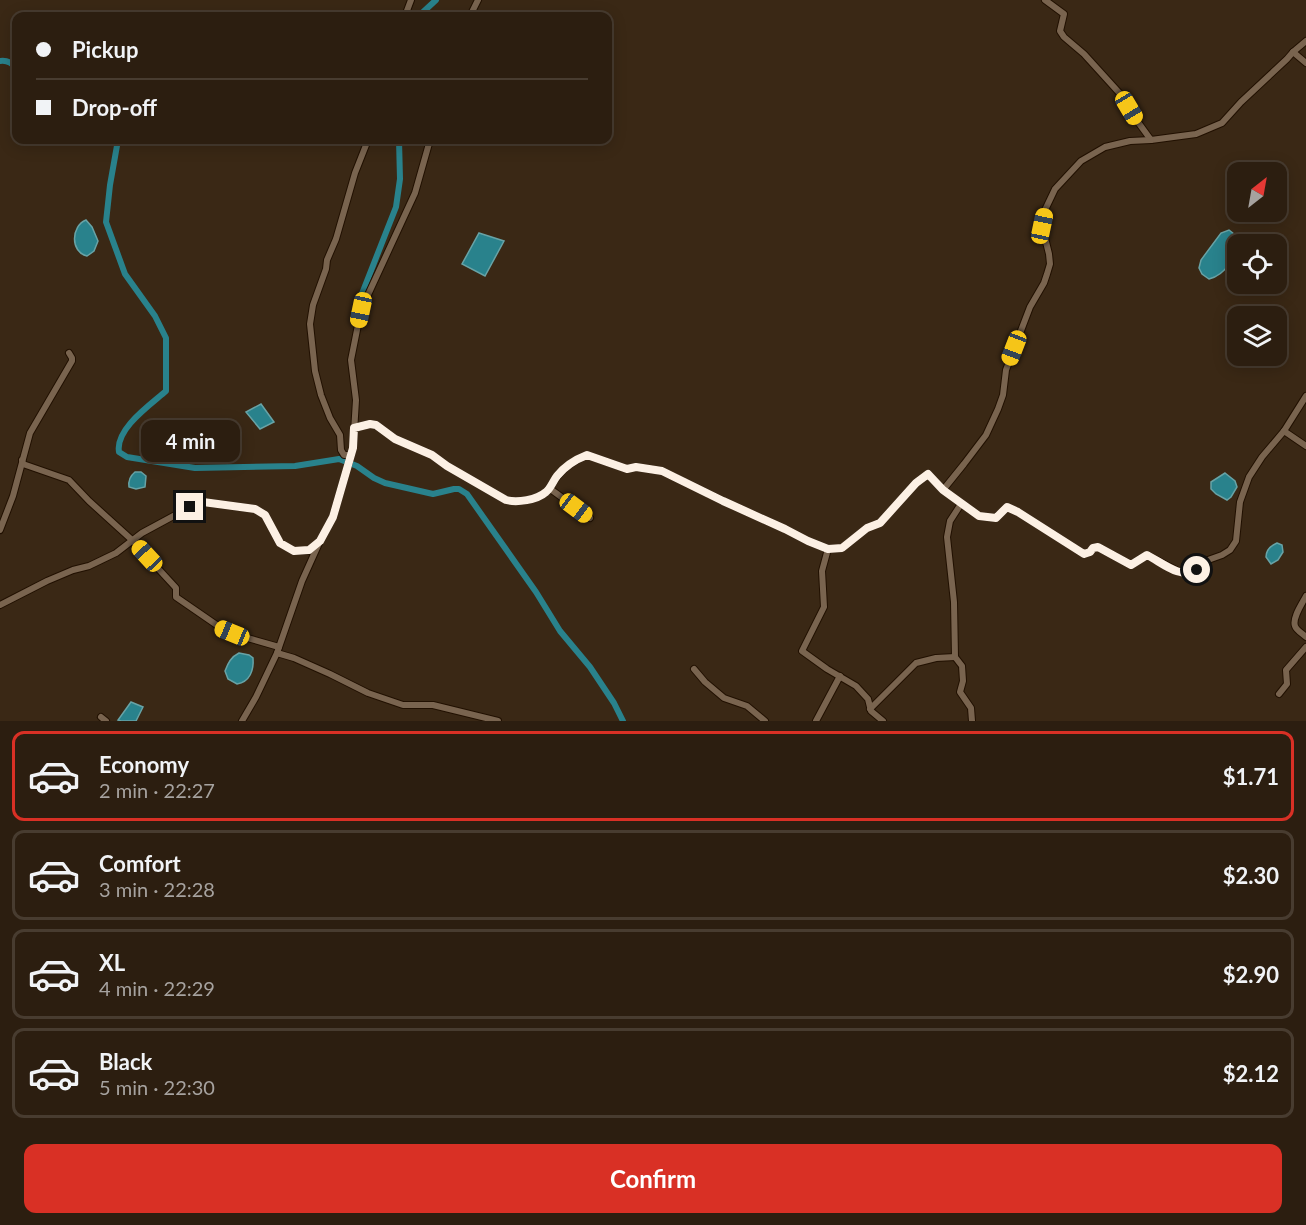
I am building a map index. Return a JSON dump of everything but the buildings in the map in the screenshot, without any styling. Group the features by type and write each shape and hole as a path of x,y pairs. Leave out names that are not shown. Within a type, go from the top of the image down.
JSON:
{"street":[{"path":"1045,0 1064,14 1060,31 1064,37 1084,54 1123,97 1151,140"},
{"path":"943,490 986,435 998,409 1003,395 1006,370 1030,307 1044,283 1050,264 1042,226 1045,210 1054,189 1081,161 1105,147 1130,141 1196,134 1222,123 1306,41"},
{"path":"1293,52 1306,63"},
{"path":"350,455 345,455 341,450 340,435 321,395 315,371 310,324 313,305 321,286 327,260 366,144"},
{"path":"242,721 256,698 278,650 302,581 333,517 353,448 356,400 351,360 361,310 415,192 429,144"},
{"path":"0,530 13,496 30,433 72,361 69,353"},
{"path":"354,428 370,424 376,425 395,439 432,455 447,466 512,502 535,498 547,492 557,476 573,460 587,455 627,469 636,467 662,471 828,549 842,548 867,528 880,523 916,483 928,474 943,490 979,516 996,518 1007,507 1084,554 1098,547 1131,565 1147,555 1180,572 1191,573 1208,560 1230,550 1236,541 1240,502 1249,477 1306,396"},
{"path":"1284,430 1306,446"},
{"path":"22,460 23,464 69,480 132,540 176,588 176,597 221,628 278,650 369,693 403,705 433,705 498,721"},
{"path":"549,488 590,518"},
{"path":"1,603 47,581 89,566 116,553 151,527 203,502 255,509 265,515 280,543 294,551 309,550 320,541"},
{"path":"961,504 950,521 947,537 954,602 955,657 962,666 963,681 960,692 971,708 972,721"},
{"path":"828,549 822,571 824,607 802,651 856,686 868,699 870,709 883,721"},
{"path":"1306,596 1294,624 1306,637"},
{"path":"1279,694 1287,684 1286,670 1306,647"},
{"path":"870,709 916,663 936,658 955,657"},
{"path":"694,669 724,699 747,706 765,721"},
{"path":"816,721 840,676"}],"water":[{"path":"86,220 98,241 94,251 87,256 81,254 74,239 77,228"},
{"path":"1229,230 1234,234 1227,234 1227,267 1221,273 1209,279 1202,274 1199,268 1201,260 1221,233"},
{"path":"479,233 504,241 485,276 462,264"},
{"path":"261,404 274,422 260,429 246,412"},
{"path":"135,472 141,472 146,476 145,487 136,489 129,487 130,478"},
{"path":"1225,473 1235,481 1237,487 1227,500 1211,489 1211,482"},
{"path":"1277,543 1282,545 1283,552 1278,560 1271,564 1266,557 1267,552"},
{"path":"239,653 249,655 253,658 253,662 248,678 237,684 228,679 225,671 230,660"},
{"path":"131,702 143,707 136,721 118,720"}],"waterway":[{"path":"423,12 436,0"},
{"path":"0,61 12,64"},
{"path":"117,144 106,222 125,274 155,316 166,338 166,391 128,426 119,443 119,452 127,457 195,468 295,466 339,459 357,466 385,483 433,494 459,489 467,494 536,592 560,631 590,667 623,721"},
{"path":"354,314 396,207 400,179 399,144"}],"route":[{"path":"190,507 203,502 255,509 265,515 280,543 294,551 309,550 320,541 333,517 353,448 354,428 370,424 376,425 395,439 432,455 447,466 512,502 535,498 547,492 557,476 573,460 587,455 627,469 636,467 662,471 828,549 842,548 867,528 880,523 916,483 928,474 943,490 979,516 996,518 1007,507 1084,554 1098,547 1131,565 1147,555 1180,572 1191,573 1197,570"}]}
